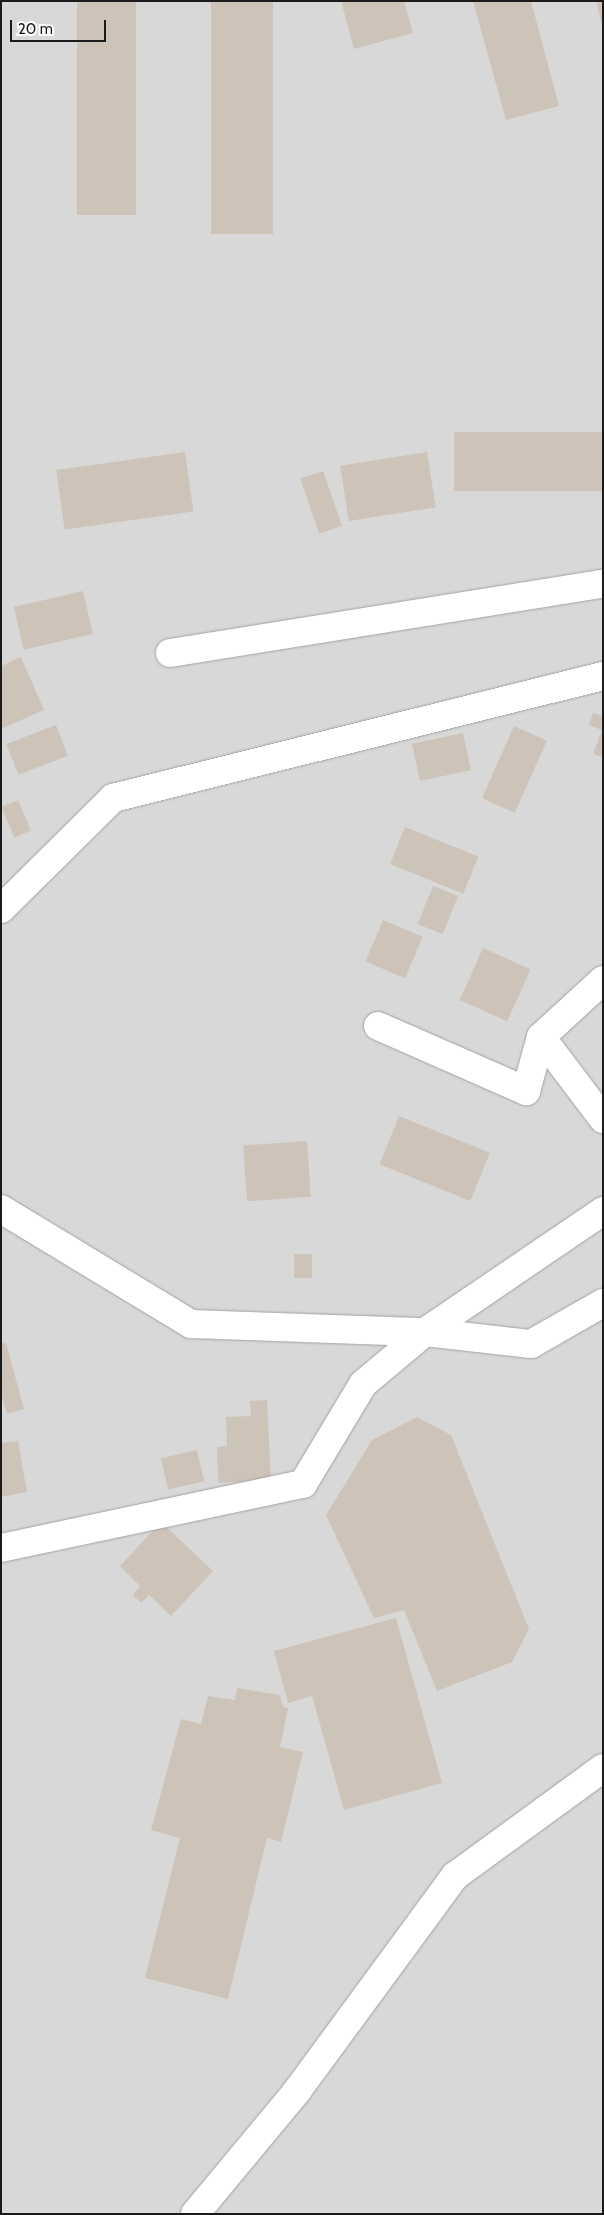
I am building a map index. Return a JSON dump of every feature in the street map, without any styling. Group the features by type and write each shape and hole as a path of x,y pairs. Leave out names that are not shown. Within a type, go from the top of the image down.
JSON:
{"street":[{"path":"170,654 603,584"},
{"path":"1,909 113,798 603,676"},
{"path":"378,1026 526,1091 541,1036 603,980"},
{"path":"541,1036 603,1119"},
{"path":"1,1209 190,1324 425,1332 530,1344 603,1303"},
{"path":"1,1548 303,1484 363,1384 425,1332 603,1211"},
{"path":"195,2214 297,2091 455,1876 603,1768"}],"shaded area":[{"path":"1,1 603,1 603,2214 1,2214"}],"building":[{"path":"77,1 136,1 136,215 77,215"},
{"path":"211,1 273,1 273,234 211,234"},
{"path":"341,1 404,1 413,33 354,49"},
{"path":"473,1 531,1 559,106 506,120"},
{"path":"596,1 603,1 603,25 602,25"},
{"path":"454,432 603,432 603,491 454,491"},
{"path":"185,452 193,511 65,530 56,470"},
{"path":"427,452 436,507 349,521 340,466"},
{"path":"323,471 342,526 319,534 300,479"},
{"path":"83,591 93,634 24,650 14,607"},
{"path":"21,657 44,710 1,729 1,666"},
{"path":"593,713 603,716 603,757 593,754 602,730 589,725"},
{"path":"56,725 68,756 18,775 7,744"},
{"path":"514,726 547,741 515,813 482,798"},
{"path":"463,733 471,770 420,781 412,744"},
{"path":"18,800 31,830 14,837 1,807"},
{"path":"405,827 478,857 463,894 390,864"},
{"path":"433,886 458,896 443,934 418,924"},
{"path":"383,920 423,937 405,978 365,961"},
{"path":"483,948 531,969 507,1021 460,1000"},
{"path":"399,1116 490,1153 470,1201 380,1164"},
{"path":"307,1141 311,1197 247,1201 243,1145"},
{"path":"294,1254 312,1254 312,1278 294,1278"},
{"path":"6,1343 24,1409 7,1414 1,1394 1,1344"},
{"path":"267,1400 271,1480 218,1483 217,1447 227,1446 226,1417 251,1416 250,1401"},
{"path":"417,1417 451,1435 529,1629 512,1662 437,1691 404,1610 374,1618 326,1515 372,1440"},
{"path":"18,1441 27,1492 1,1497 1,1443"},
{"path":"197,1450 204,1481 168,1490 161,1458"},
{"path":"161,1522 213,1571 171,1616 149,1595 141,1603 133,1595 140,1586 120,1566"},
{"path":"396,1618 442,1783 344,1810 312,1696 288,1703 274,1651"},
{"path":"237,1688 280,1695 283,1707 288,1708 280,1747 303,1752 281,1842 267,1838 228,1999 145,1978 180,1838 151,1830 181,1719 201,1724 208,1696 235,1700"}]}
